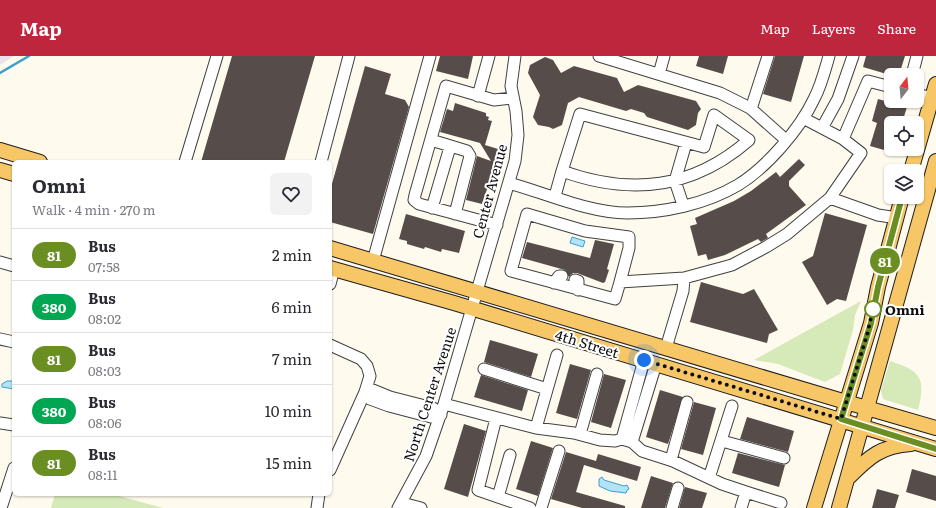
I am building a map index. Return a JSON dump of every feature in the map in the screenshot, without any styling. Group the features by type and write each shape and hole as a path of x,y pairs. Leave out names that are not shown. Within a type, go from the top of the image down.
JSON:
{"main road":[{"path":"913,164 936,84"},
{"path":"0,150 33,160"},
{"path":"839,508 936,161"},
{"path":"0,170 12,173"},
{"path":"814,508 871,323 878,287 900,204"},
{"name":"4th Street","path":"332,249 666,348 844,411"},
{"name":"4th Street","path":"332,269 650,362 865,417 936,428"},
{"name":"4th Street","path":"865,417 918,444 936,449"},
{"path":"848,477 874,454 895,445 918,444"}],"street":[{"path":"186,160 217,56"},
{"path":"322,160 349,56"},
{"path":"373,261 430,56"},
{"path":"478,96 489,56"},
{"name":"Center Avenue","path":"473,309 515,161 518,135 516,111 511,86 516,56"},
{"path":"599,56 720,93 751,109 786,140"},
{"path":"659,74 664,56"},
{"path":"751,109 768,56"},
{"path":"509,183 594,208 626,213 659,211 703,200 738,184 764,164 786,140 815,99 829,56"},
{"path":"822,128 838,99 853,56"},
{"path":"914,68 917,56"},
{"path":"843,139 868,81 884,85"},
{"path":"497,225 432,208 419,204 414,200 446,86 494,100 513,98"},
{"path":"924,96 932,98"},
{"path":"556,196 562,171 580,114 704,147 714,115 749,140 740,148 702,172 662,185 622,185 586,180 562,171"},
{"path":"620,282 684,278 732,265 766,248 787,234 830,198 861,153 843,139 803,118"},
{"path":"431,140 466,151 470,156 455,214"},
{"path":"683,205 676,181 686,142"},
{"path":"432,208 450,147"},
{"path":"830,198 878,215 897,218"},
{"path":"527,214 585,231 629,237 629,248 620,282 615,299 577,285 511,271 527,214"},
{"path":"0,262 12,265"},
{"path":"666,348 683,291 684,278"},
{"name":"North Center Avenue","path":"400,505 426,456 441,415 473,309"},
{"path":"0,339 12,342"},
{"path":"332,346 361,359 367,366 370,376 365,392 332,466"},
{"path":"536,428 557,355"},
{"path":"627,441 650,362"},
{"path":"484,369 547,389"},
{"path":"580,434 597,374"},
{"path":"365,392 370,399 395,403 431,417 441,415"},
{"path":"671,460 687,402"},
{"path":"444,404 536,428 580,434 600,440 627,441 642,451 671,460 709,478 781,503"},
{"path":"709,478 732,406"},
{"path":"496,418 478,490 530,508"},
{"path":"0,423 12,425"},
{"path":"722,441 784,458"},
{"path":"541,508 559,451"},
{"path":"498,497 510,455"},
{"path":"2,508 12,475"},
{"path":"672,508 678,488"},
{"path":"741,508 746,492"},
{"path":"317,508 319,496"},
{"path":"400,505 421,508"}],"shaded area":[{"path":"0,56 14,56 0,65"}],"green space":[{"path":"861,301 855,315 853,330 840,374 825,382 778,364 754,360"},
{"path":"890,361 909,368 919,377 921,390 918,410 883,399 881,390"},
{"path":"54,496 119,496 163,508 51,508"}],"water":[{"path":"572,237 585,241 583,247 570,243"},
{"path":"7,381 12,381 12,389 2,387 2,384"},
{"path":"602,477 604,480 624,486 627,485 629,489 626,493 610,491 599,486 599,479"}],"building":[{"path":"232,56 315,56 285,160 202,160"},
{"path":"440,56 473,56 468,79 436,71"},
{"path":"699,56 728,56 723,74 696,66"},
{"path":"775,56 804,56 791,102 763,94"},
{"path":"866,56 905,56 901,68 884,68 884,73 863,67"},
{"path":"545,57 553,60 561,73 574,66 617,78 624,92 638,85 696,101 701,109 698,113 696,125 688,130 647,117 644,113 631,109 626,111 579,97 568,103 562,125 553,129 538,125 533,117 540,95 528,73 530,65"},
{"path":"365,66 391,74 385,94 405,100 409,107 373,234 332,223 332,184"},
{"path":"878,99 884,101 884,108 907,108 904,116 884,116 884,150 870,146 877,123 872,121"},
{"path":"455,103 486,113 486,116 489,117 488,120 492,121 485,145 498,149 497,153 499,154 482,204 466,200 477,156 491,161 480,143 440,132 447,109 453,111"},
{"path":"799,159 805,165 789,181 789,186 806,205 766,234 768,238 761,242 758,239 725,255 708,260 706,254 698,256 690,226 697,224 695,218 734,201 751,191 776,172 780,177"},
{"path":"825,213 867,225 846,301 837,299 827,305 802,262 813,256"},
{"path":"406,214 465,231 459,253 442,249 441,252 425,247 424,249 407,244 407,241 399,239"},
{"path":"595,240 614,244 607,269 609,270 605,282 603,283 577,273 573,273 569,277 565,270 522,258 527,242 590,258"},
{"path":"701,282 743,294 754,289 778,330 769,334 767,343 690,322"},
{"path":"490,340 538,354 531,377 484,362"},
{"path":"570,364 591,370 577,419 556,413"},
{"path":"604,374 626,380 611,428 591,422"},
{"path":"481,375 528,390 522,411 474,397"},
{"path":"660,390 683,397 668,444 646,437"},
{"path":"694,402 716,408 703,455 681,449"},
{"path":"747,417 794,431 788,452 740,439"},
{"path":"464,424 486,431 468,497 444,489"},
{"path":"531,441 553,448 538,496 516,489"},
{"path":"566,452 596,461 598,454 641,467 637,481 584,465 576,492 625,506 625,508 582,508 551,499"},
{"path":"738,453 785,465 779,487 732,473"},
{"path":"912,469 936,476 936,501 906,492"},
{"path":"651,476 673,483 665,508 641,508"},
{"path":"685,487 707,493 702,508 679,508"},
{"path":"877,489 899,495 895,508 872,508"}],"waterway":[{"path":"0,73 29,56"}],"bus line":[{"name":"81","path":"900,204 878,287 871,323 841,419 877,432 936,449"}],"place":[{"name":"Omni","path":"873,309"}],"route":[{"path":"644,360 841,419 871,323 873,309"}]}
